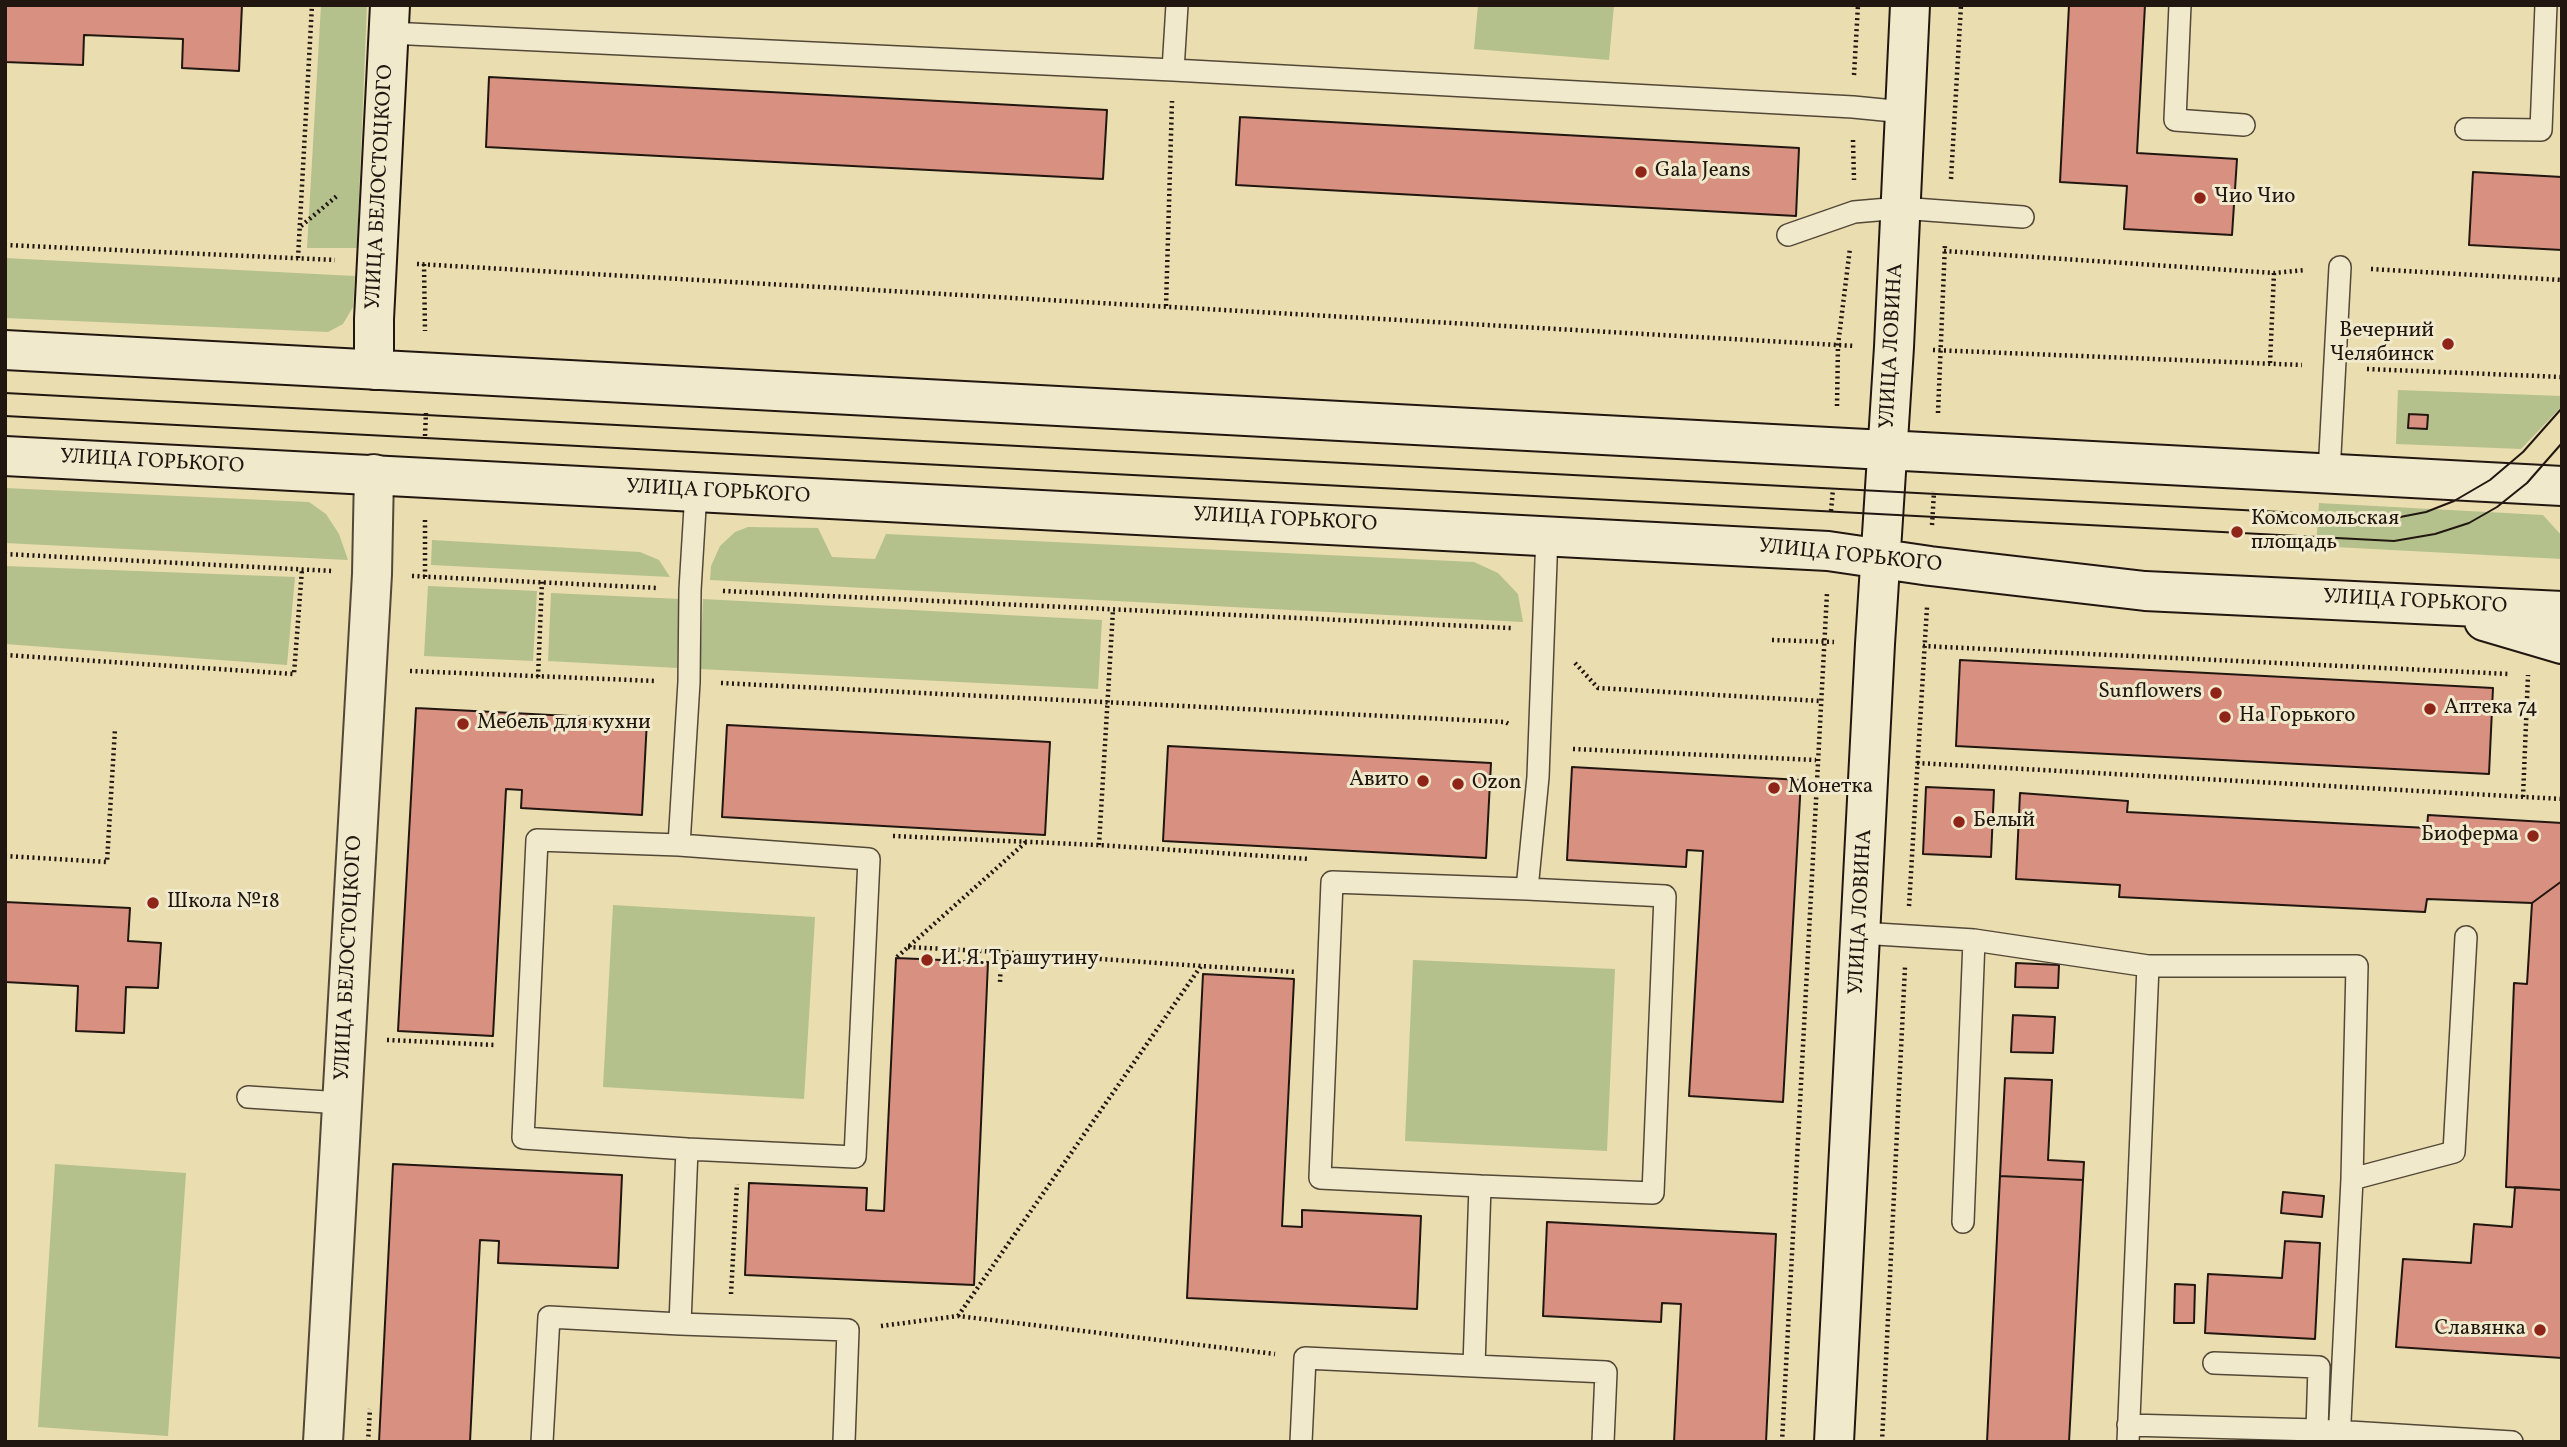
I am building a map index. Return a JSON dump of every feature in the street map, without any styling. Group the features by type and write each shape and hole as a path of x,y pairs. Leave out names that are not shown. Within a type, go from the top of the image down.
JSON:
{"main road":[{"name":"УЛИЦА ЛОВИНА","path":"1834,1442 1910,5"},
{"name":"УЛИЦА БЕЛОСТОЦКОГО","path":"374,370 390,19"},
{"path":"5,350 1888,448 2562,486"},
{"name":"УЛИЦА ГОРЬКОГО","path":"5,456 1547,534 1828,551 1930,566 2145,591 2562,611"},
{"name":"УЛИЦА БЕЛОСТОЦКОГО","path":"323,1442 372,573 374,474"},
{"path":"2421,604 2562,644"}],"lane":[{"path":"1173,70 1177,5"},
{"path":"2180,5 2175,120 2244,124"},
{"path":"2466,129 2541,130 2546,5"},
{"path":"390,19 1173,70 1853,107 1904,113"},
{"path":"1788,236 1854,212 1900,208 2023,218"},
{"path":"2329,473 2340,267"},
{"path":"679,845 689,682 690,590 696,492"},
{"path":"1527,889 1539,747 1547,534"},
{"path":"537,840 679,845 869,859 855,1157 523,1138 537,840"},
{"path":"1332,882 1665,896 1653,1193 1320,1178 1332,882"},
{"path":"1860,933 1974,940 2148,966 2357,966 2352,1179 2339,1437"},
{"path":"2352,1179 2454,1152 2466,937"},
{"path":"1963,1222 1974,940"},
{"path":"2148,966 2128,1434 2317,1430 2339,1437 2512,1442"},
{"path":"248,1097 342,1103"},
{"path":"680,1324 687,1149"},
{"path":"1474,1366 1480,1186"},
{"path":"542,1442 549,1317 848,1330 844,1442"},
{"path":"1301,1442 1305,1358 1606,1372 1603,1442"},
{"path":"2214,1363 2319,1367 2317,1430"}],"path":[{"path":"298,258 312,5"},
{"path":"1782,1442 1816,760 1836,446 1838,345 1854,212 1853,107 1858,5"},
{"path":"1166,306 1173,70"},
{"path":"300,227 340,194"},
{"path":"5,245 424,264 1838,345"},
{"path":"1944,251 2274,273 2340,267 2562,280"},
{"path":"424,264 425,577"},
{"path":"2270,363 2274,273"},
{"path":"1882,1442 1907,935 1941,350 2562,377"},
{"path":"5,554 425,577 542,580 690,590 1545,630 1598,688 1820,701"},
{"path":"5,654 294,674 302,569"},
{"path":"538,677 542,580"},
{"path":"1099,845 1113,610"},
{"path":"1924,646 2514,675"},
{"path":"410,671 1505,722 1539,747 1816,760"},
{"path":"2523,797 2528,675"},
{"path":"5,856 107,862 116,729"},
{"path":"1917,763 2562,799"},
{"path":"869,859 870,835 1027,841 1310,858 1332,882"},
{"path":"863,986 1027,841"},
{"path":"1309,871 1310,858"},
{"path":"908,947 1302,972"},
{"path":"1000,984 1002,952"},
{"path":"958,1316 1202,966"},
{"path":"387,1040 527,1046"},
{"path":"731,1306 739,1152"},
{"path":"848,1330 958,1316 1305,1358"}],"green space":[{"path":"321,5 367,5 357,248 307,248"},
{"path":"1478,5 1614,5 1609,60 1474,49"},
{"path":"5,258 355,276 353,307 343,324 328,332 5,318"},
{"path":"2398,390 2562,396 2562,406 2521,449 2396,444"},
{"path":"5,488 309,502 326,514 339,534 348,560 5,543"},
{"path":"2319,503 2543,515 2562,536 2562,559 2316,546"},
{"path":"748,527 818,528 832,557 875,559 886,534 1474,562 1498,573 1518,594 1523,622 710,580 711,566 720,546 735,532"},
{"path":"432,540 640,552 659,560 670,577 431,565"},
{"path":"5,566 295,577 287,665 5,644"},
{"path":"428,586 537,591 533,661 424,656"},
{"path":"551,593 680,599 677,668 548,661"},
{"path":"703,599 1102,620 1098,689 700,669"},
{"path":"613,905 815,917 804,1099 603,1087"},
{"path":"1413,960 1615,969 1607,1151 1405,1141"},
{"path":"55,1164 186,1173 168,1436 38,1427"}],"building":[{"path":"5,5 242,5 239,71 182,68 183,39 84,35 83,65 5,62"},
{"path":"2069,5 2145,5 2137,153 2237,159 2232,235 2124,229 2127,186 2060,182"},
{"path":"489,77 1107,110 1103,179 486,147"},
{"path":"1240,117 1799,148 1796,216 1236,185"},
{"path":"2473,172 2562,177 2562,250 2469,245"},
{"path":"2409,414 2428,415 2427,429 2408,428"},
{"name":"На Горького","path":"1960,660 2493,688 2489,774 1956,746"},
{"path":"416,708 647,720 642,815 521,808 522,790 506,789 493,1036 398,1031"},
{"path":"727,725 1050,742 1045,835 722,817"},
{"path":"1168,746 1491,763 1486,858 1163,841"},
{"path":"1572,767 1801,780 1783,1102 1689,1096 1703,851 1687,850 1686,867 1567,860"},
{"name":"Белый","path":"1926,787 1994,790 1991,857 1923,854"},
{"path":"2020,793 2128,801 2127,812 2427,828 2428,815 2562,823 2562,881 2532,903 2427,899 2425,912 2119,897 2120,885 2016,879"},
{"path":"2562,881 2562,1190 2506,1187 2514,983 2527,984 2532,903"},
{"path":"5,902 130,908 128,941 161,943 158,988 126,987 124,1033 76,1031 78,986 5,982"},
{"path":"896,958 988,962 974,1285 745,1275 749,1183 867,1188 866,1210 884,1211"},
{"path":"2016,963 2059,965 2058,988 2015,987"},
{"path":"1203,974 1294,979 1282,1226 1302,1227 1302,1210 1421,1216 1417,1309 1187,1298"},
{"path":"2013,1015 2055,1017 2053,1053 2011,1052"},
{"path":"2005,1078 2052,1080 2048,1160 2084,1162 2083,1180 2000,1176"},
{"path":"393,1164 622,1175 618,1268 498,1263 499,1241 480,1240 470,1442 379,1442"},
{"path":"2000,1176 2083,1180 2069,1442 1987,1442"},
{"path":"2515,1187 2562,1190 2562,1358 2396,1347 2403,1259 2471,1263 2474,1224 2512,1227"},
{"path":"2283,1192 2324,1196 2322,1217 2281,1213"},
{"path":"1547,1222 1776,1234 1766,1442 1674,1442 1681,1304 1662,1303 1661,1322 1543,1316"},
{"path":"2285,1241 2320,1243 2315,1339 2205,1333 2208,1274 2282,1278"},
{"path":"2175,1284 2195,1285 2194,1323 2174,1323"}],"tram line":[{"path":"5,393 2395,518 2426,512 2454,501 2490,480 2523,452 2562,408"},
{"path":"5,416 2394,541 2435,534 2469,523 2497,507 2527,483 2562,443"}],"place":[{"name":"Gala Jeans","path":"1641,172"},
{"name":"Чио Чио","path":"2200,198"},
{"name":"Вечерний Челябинск","path":"2448,344"},
{"name":"Комсомольская площадь","path":"2237,532"},
{"name":"Sunflowers","path":"2216,693"},
{"name":"Аптека 74","path":"2430,709"},
{"name":"На Горького","path":"2225,717"},
{"name":"Мебель для кухни","path":"463,724"},
{"name":"Авито","path":"1423,781"},
{"name":"Ozon","path":"1458,784"},
{"name":"Монетка","path":"1774,788"},
{"name":"Белый","path":"1959,822"},
{"name":"Биоферма","path":"2533,836"},
{"name":"Школа №18","path":"153,903"},
{"name":"И. Я. Трашутину","path":"927,960"},
{"name":"Славянка","path":"2540,1330"}]}
